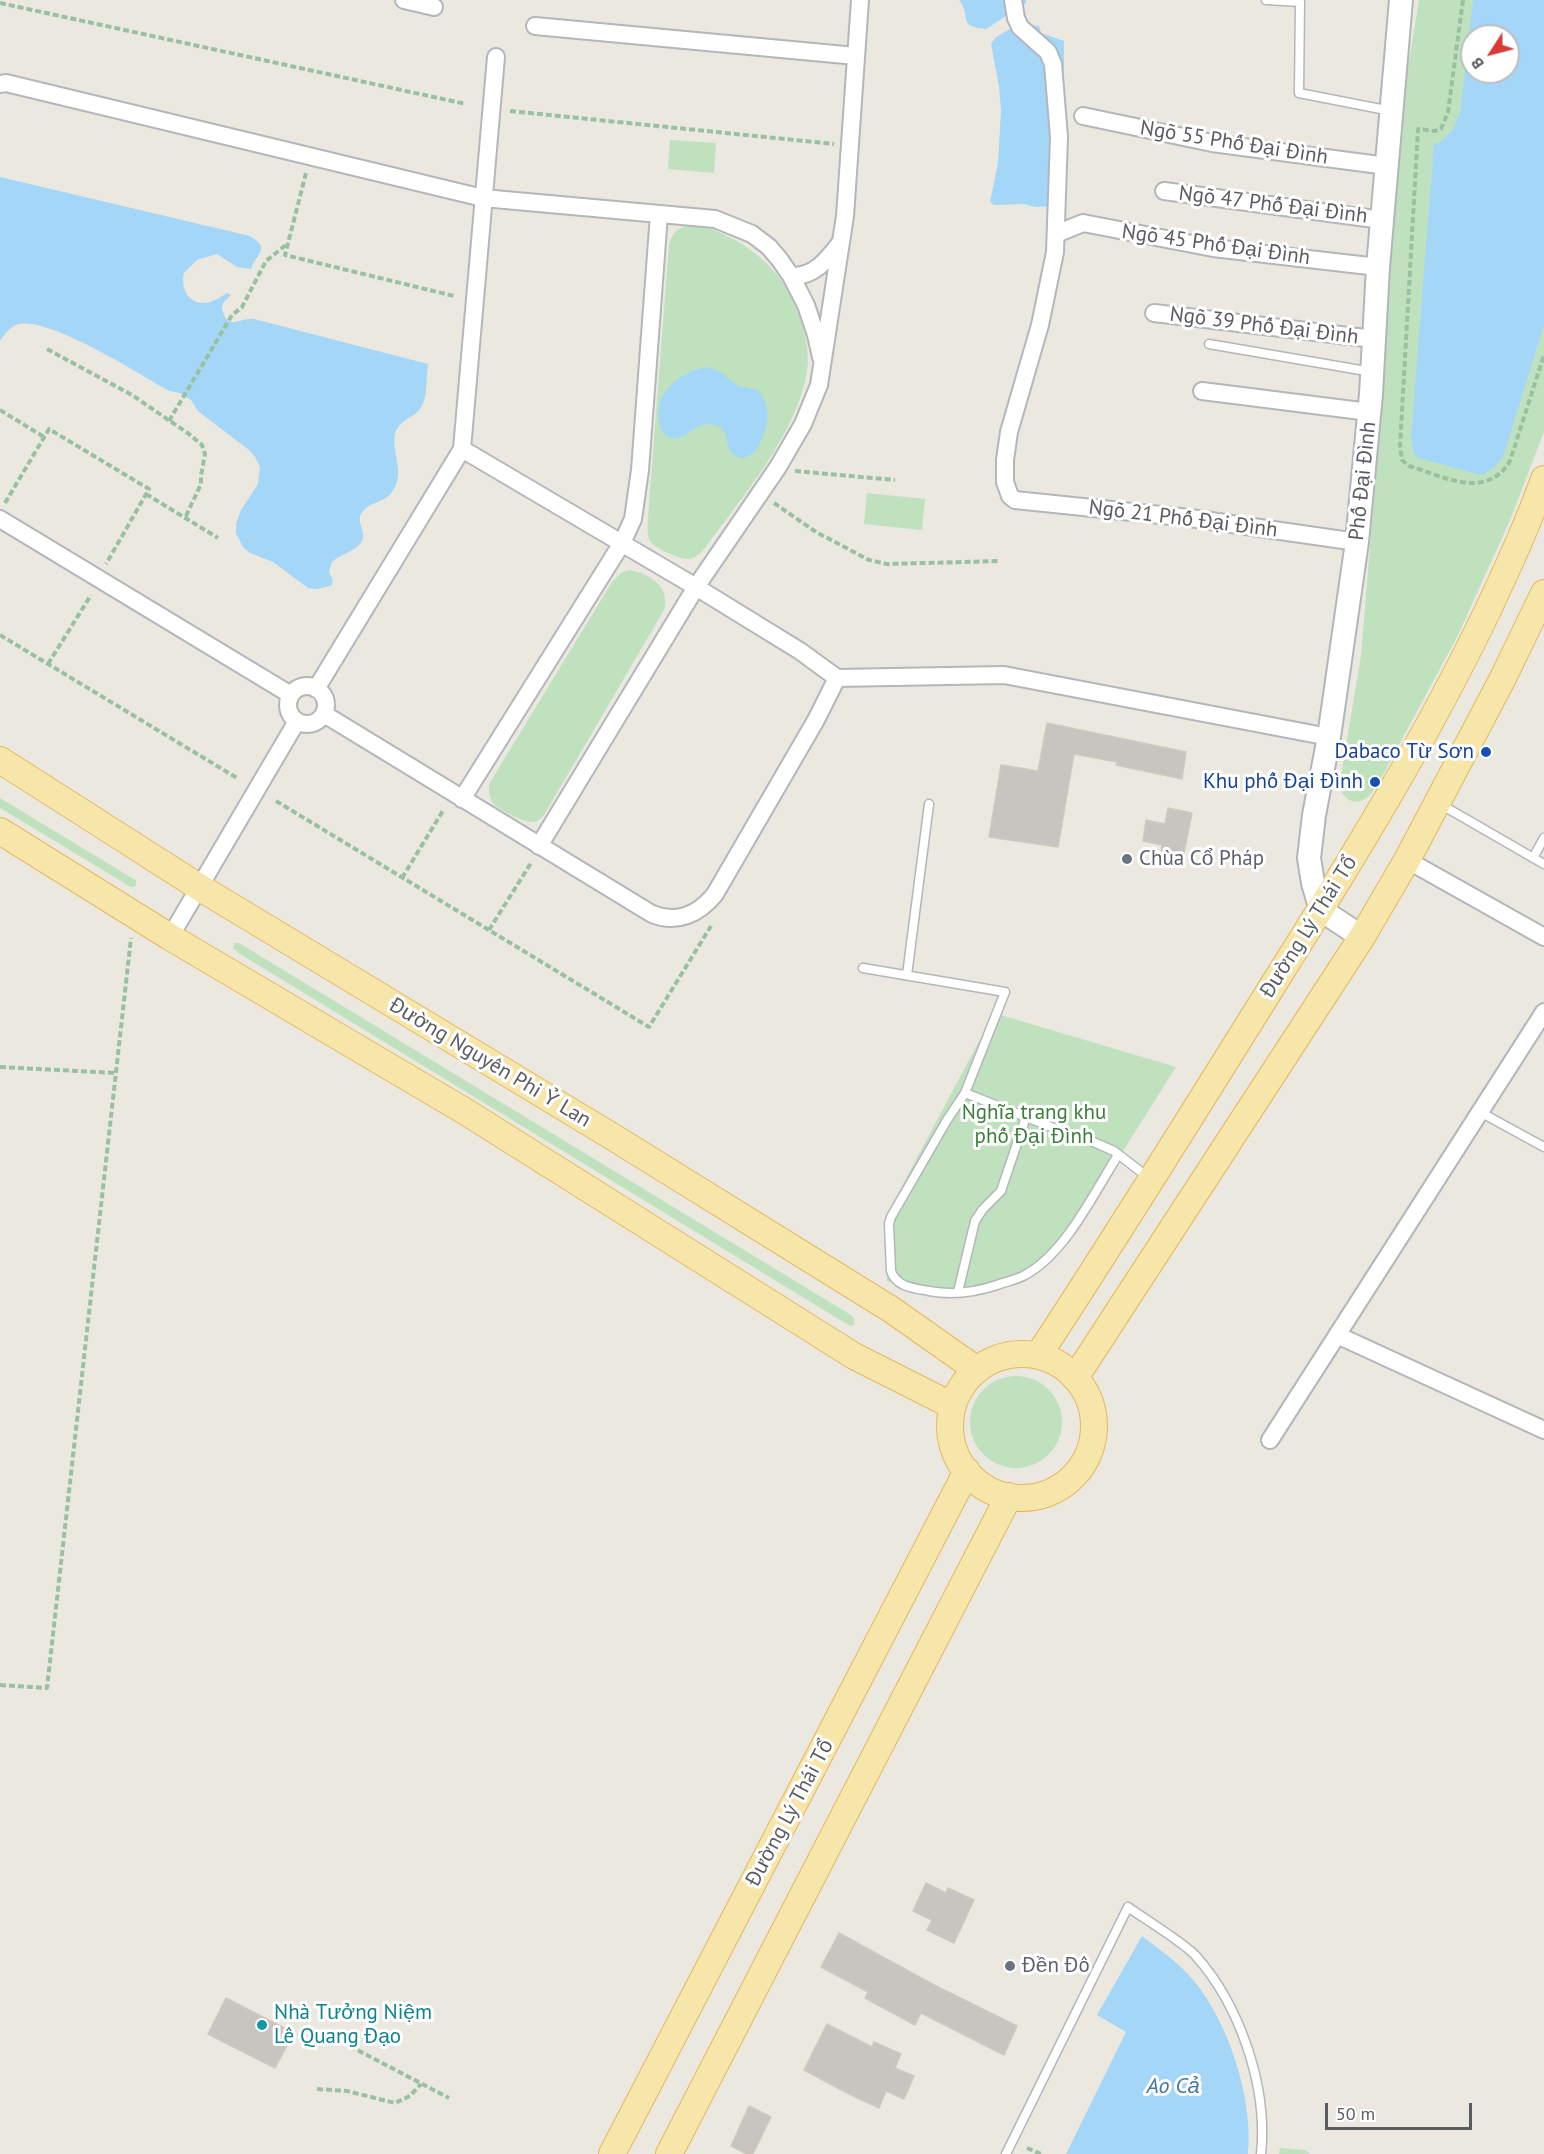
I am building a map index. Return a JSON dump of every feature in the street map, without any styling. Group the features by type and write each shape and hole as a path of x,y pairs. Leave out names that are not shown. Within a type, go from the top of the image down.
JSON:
{"main road":[{"name":"Đường Lý Thái Tổ","path":"1038,1356 1321,910 1401,774 1458,673 1524,534 1542,488"},
{"path":"1075,1378 1362,937 1407,860 1503,678 1544,593"},
{"name":"Đường Nguyên Phi Ỷ Lan","path":"0,760 199,887 603,1131 899,1314 977,1370"},
{"path":"0,831 170,937 466,1112 854,1356 953,1406"},
{"path":"1014,1354 1038,1356 1058,1364 1075,1378 1090,1403 1094,1433 1085,1461 1070,1478 1052,1491 1038,1496 1009,1497 985,1487 966,1471 953,1446 950,1422 953,1406 964,1383 977,1370 1002,1356 1014,1354"},
{"name":"Đường Lý Thái Tổ","path":"612,2154 966,1471"},
{"path":"669,2154 1009,1497"}],"street":[{"path":"404,0 434,7"},
{"path":"539,846 696,587 778,467 811,406 819,385 824,367 841,242 860,0"},
{"path":"1013,0 1020,27 1031,34 1048,52 1053,64 1059,137 1056,234"},
{"name":"Phố Đại Đình","path":"1321,910 1313,884 1309,858 1357,542 1370,412 1378,267 1401,0"},
{"path":"535,26 856,56"},
{"path":"316,689 462,449 496,57"},
{"path":"0,84 6,83 483,198 715,219 752,234 769,247 791,276 806,305 824,367"},
{"name":"Ngõ 55 Phố Đại Đình","path":"1083,116 1212,143 1387,166"},
{"name":"Ngõ 47 Phố Đại Đình","path":"1164,191 1382,220"},
{"path":"462,799 622,543 633,519 640,470 659,214"},
{"name":"Ngõ 45 Phố Đại Đình","path":"1056,234 1083,224 1213,248 1378,267"},
{"name":"Ngõ 21 Phố Đại Đình","path":"1056,234 1055,252 1040,325 1008,441 1005,482 1010,496 1016,500 1190,518 1357,542"},
{"path":"791,276 808,274 818,268 841,242"},
{"name":"Ngõ 39 Phố Đại Đình","path":"1154,313 1374,339"},
{"path":"1202,391 1370,412"},
{"path":"462,449 696,587 800,651 837,678 1004,675 1329,736"},
{"path":"2,512 291,695"},
{"path":"324,714 652,914 661,918 674,918 687,916 698,910 715,894 816,720 837,678"},
{"path":"301,687 316,689 326,701 324,714 309,725 297,721 289,712 288,700 301,687"},
{"path":"170,937 297,721"},
{"path":"1407,860 1544,937"},
{"path":"1321,910 1362,937"},
{"path":"1270,1440 1544,1012"},
{"path":"1337,1335 1544,1430"}],"lane":[{"path":"1266,0 1300,2 1299,93 1391,111"},
{"path":"1209,344 1372,372"},
{"path":"1437,802 1544,864"},
{"path":"907,975 929,804"},
{"path":"1533,858 1544,838"},
{"path":"863,968 1005,992 965,1093 895,1207 889,1224 891,1271 896,1280 904,1285 934,1292 958,1292 987,1288 1023,1277 1053,1254 1064,1241 1118,1155"},
{"path":"965,1093 1082,1137 1118,1155 1151,1180"},
{"path":"1480,1112 1544,1146"},
{"path":"958,1292 975,1221 983,1209 1001,1191 1026,1117"},
{"path":"1006,2154 1128,1907 1193,1953 1209,1973 1232,2012 1256,2076 1262,2113 1261,2154"}],"path":[{"path":"1463,0 1449,112 1441,129 1435,131 1418,129 1400,446 1402,460 1409,466 1470,484 1486,482 1499,475 1510,461 1544,355"},
{"path":"0,3 466,104"},
{"path":"510,111 850,146"},
{"path":"306,173 285,255 454,296"},
{"path":"169,421 232,315 242,307 266,261 288,243"},
{"path":"47,349 132,395 197,440 205,454 201,484 185,518"},
{"path":"0,410 44,436"},
{"path":"2,512 49,429 149,489 105,564"},
{"path":"791,471 895,480"},
{"path":"146,494 218,538"},
{"path":"771,501 816,532 869,560 887,564 998,561"},
{"path":"48,664 91,595"},
{"path":"0,635 237,778"},
{"path":"276,801 649,1027 711,926"},
{"path":"402,878 444,809"},
{"path":"489,930 531,863"},
{"path":"0,1685 47,1688 133,914"},
{"path":"0,1067 116,1073"},
{"path":"342,2042 449,2098"},
{"path":"317,2089 347,2091 396,2103 410,2096 422,2084"},
{"path":"1027,2148 1041,2154"}],"green space":[{"path":"1419,0 1544,0 1544,432 1510,520 1458,635 1377,786 1365,799 1354,801 1343,795 1340,782 1361,656 1383,388 1396,139"},
{"path":"670,140 716,143 714,173 668,169"},
{"path":"700,225 742,244 766,262 776,273 793,300 800,317 807,344 808,362 801,395 780,442 705,548 696,556 685,559 674,556 652,544 648,526 669,245 676,231"},
{"path":"867,493 925,499 922,530 864,524"},
{"path":"629,570 644,574 657,582 664,594 664,610 544,815 534,822 518,818 493,803 489,784 612,582 621,573"},
{"path":"0,798 136,880 136,886 131,887 0,808"},
{"path":"235,943 239,943 851,1315 854,1318 854,1325 850,1326 240,954 233,948"},
{"name":"Nghĩa trang khu phố Đại Đình","path":"994,1013 1176,1067 1060,1251 1050,1261 1020,1281 1009,1285 959,1297 932,1297 887,1281 886,1216"},
{"path":"1016,1376 1033,1380 1048,1390 1058,1405 1062,1422 1058,1439 1048,1454 1033,1464 1016,1468 999,1464 984,1454 974,1439 970,1422 974,1405 984,1390 999,1380"},
{"path":"1280,2148 1305,2150 1310,2154 1279,2154"}],"water":[{"path":"959,0 1026,0 1026,3 986,29 971,26 968,23 963,5"},
{"path":"1473,0 1544,0 1544,325 1504,454 1494,467 1481,475 1418,458 1414,454 1411,437 1434,143 1439,143 1452,131 1460,113 1463,84 1520,84 1520,24 1470,24"},
{"path":"1018,24 1039,26 1041,33 1064,41 1064,163 1060,206 994,205 990,202 998,163 1001,110 991,44 995,38"},
{"path":"0,177 250,236 260,244 261,248 251,269 237,267 217,254 197,260 184,273 185,291 192,300 203,303 227,293 231,295 223,303 222,308 224,316 231,322 254,319 428,364 423,405 400,424 396,431 394,443 398,476 394,489 386,498 363,511 360,518 362,541 356,548 332,562 329,571 333,581 331,586 308,588 273,562 250,553 243,547 236,533 236,524 241,510 258,484 260,467 249,450 198,411 191,400 180,393 169,391 69,336 48,328 29,324 16,325 0,341"},
{"path":"707,367 719,371 738,386 758,390 765,402 768,416 765,430 758,446 748,456 741,458 731,453 723,430 715,425 702,425 678,438 668,436 661,429 658,414 664,394 670,386 687,373"},
{"name":"Ao Cả","path":"1142,1936 1185,1971 1200,1988 1225,2032 1242,2082 1249,2131 1248,2154 1066,2154 1126,2032 1097,2015"}],"building":[{"path":"1047,723 1186,752 1182,779 1116,765 1117,762 1074,754 1058,847 989,837 1001,765 1038,771"},
{"path":"1168,808 1192,813 1182,863 1160,858 1162,845 1143,841 1146,820 1165,824"},
{"path":"926,1883 946,1893 948,1888 974,1900 954,1943 927,1930 932,1920 913,1911"},
{"path":"839,1933 936,1986 1017,2026 1004,2055 921,2013 915,2025 865,1998 868,1992 821,1967"},
{"path":"226,1998 294,2033 275,2068 208,2034"},
{"path":"827,2024 872,2047 874,2042 901,2054 895,2068 914,2076 904,2099 886,2091 879,2108 804,2070"},
{"path":"749,2106 771,2117 753,2154 747,2154 731,2146"}],"place":[{"name":"Dabaco Từ Sơn","path":"1486,752"},
{"name":"Khu phố Đại Đình","path":"1375,782"},
{"name":"Chùa Cổ Pháp","path":"1127,859"},
{"name":"Đền Đô","path":"1010,1966"},
{"name":"Nhà Tưởng Niệm Lê Quang Đạo","path":"262,2025"}]}
